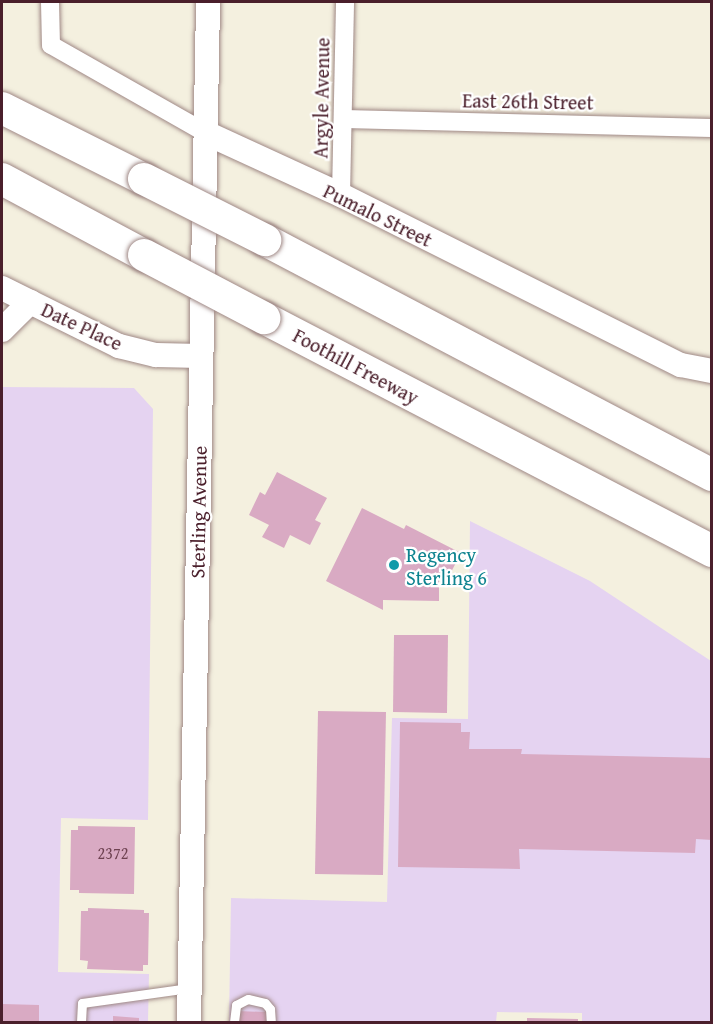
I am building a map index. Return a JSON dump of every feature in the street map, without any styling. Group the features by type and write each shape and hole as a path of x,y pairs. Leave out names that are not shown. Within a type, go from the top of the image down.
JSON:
{"highway":[{"path":"2,108 265,240 711,475"},
{"name":"Foothill Freeway","path":"2,179 711,550"}],"street":[{"name":"Pumalo Street","path":"50,2 51,45 206,133 341,195 681,365 711,371"},
{"name":"Sterling Avenue","path":"189,1023 208,2"},
{"name":"Argyle Avenue","path":"341,195 345,2"},
{"name":"East 26th Street","path":"343,119 711,128"},
{"name":"Date Place","path":"2,288 119,346 156,355 201,356"},
{"path":"2,330 30,302"}],"lane":[{"path":"81,1023 82,1003 189,988"},
{"path":"234,1023 236,1005 248,999 265,1003 270,1009 271,1023"}],"shaded area":[{"path":"2,387 134,388 153,409 148,820 61,818 58,972 149,974 148,1022 2,1022"},
{"path":"470,521 590,581 711,661 711,1022 582,1022 582,1013 497,1012 496,1022 229,1022 231,898 387,902 392,718 468,719"}],"building":[{"path":"277,472 327,498 315,520 321,523 310,545 290,535 284,548 262,537 269,525 249,515 260,492 265,495"},
{"name":"Regency Sterling 6","path":"362,508 404,529 406,525 461,553 448,578 439,578 439,601 383,600 383,610 326,581"},
{"path":"394,635 448,635 447,713 393,712"},
{"path":"318,711 386,712 383,875 315,874"},
{"path":"400,722 461,723 461,732 470,732 469,749 522,749 521,754 712,758 712,840 696,839 695,853 519,849 520,869 398,867"},
{"path":"78,826 135,827 134,894 79,893 79,890 70,890 71,830 78,830"},
{"path":"88,908 144,910 144,913 149,913 148,965 143,965 143,971 87,969 88,961 80,960 81,911 88,911"},
{"path":"2,1004 39,1005 39,1022 2,1022"},
{"path":"237,1011 266,1012 266,1022 237,1022"},
{"path":"113,1016 139,1018 139,1022 113,1022"},
{"path":"527,1018 578,1019 578,1022 527,1022"}],"place":[{"name":"Regency Sterling 6","path":"394,565"}]}
